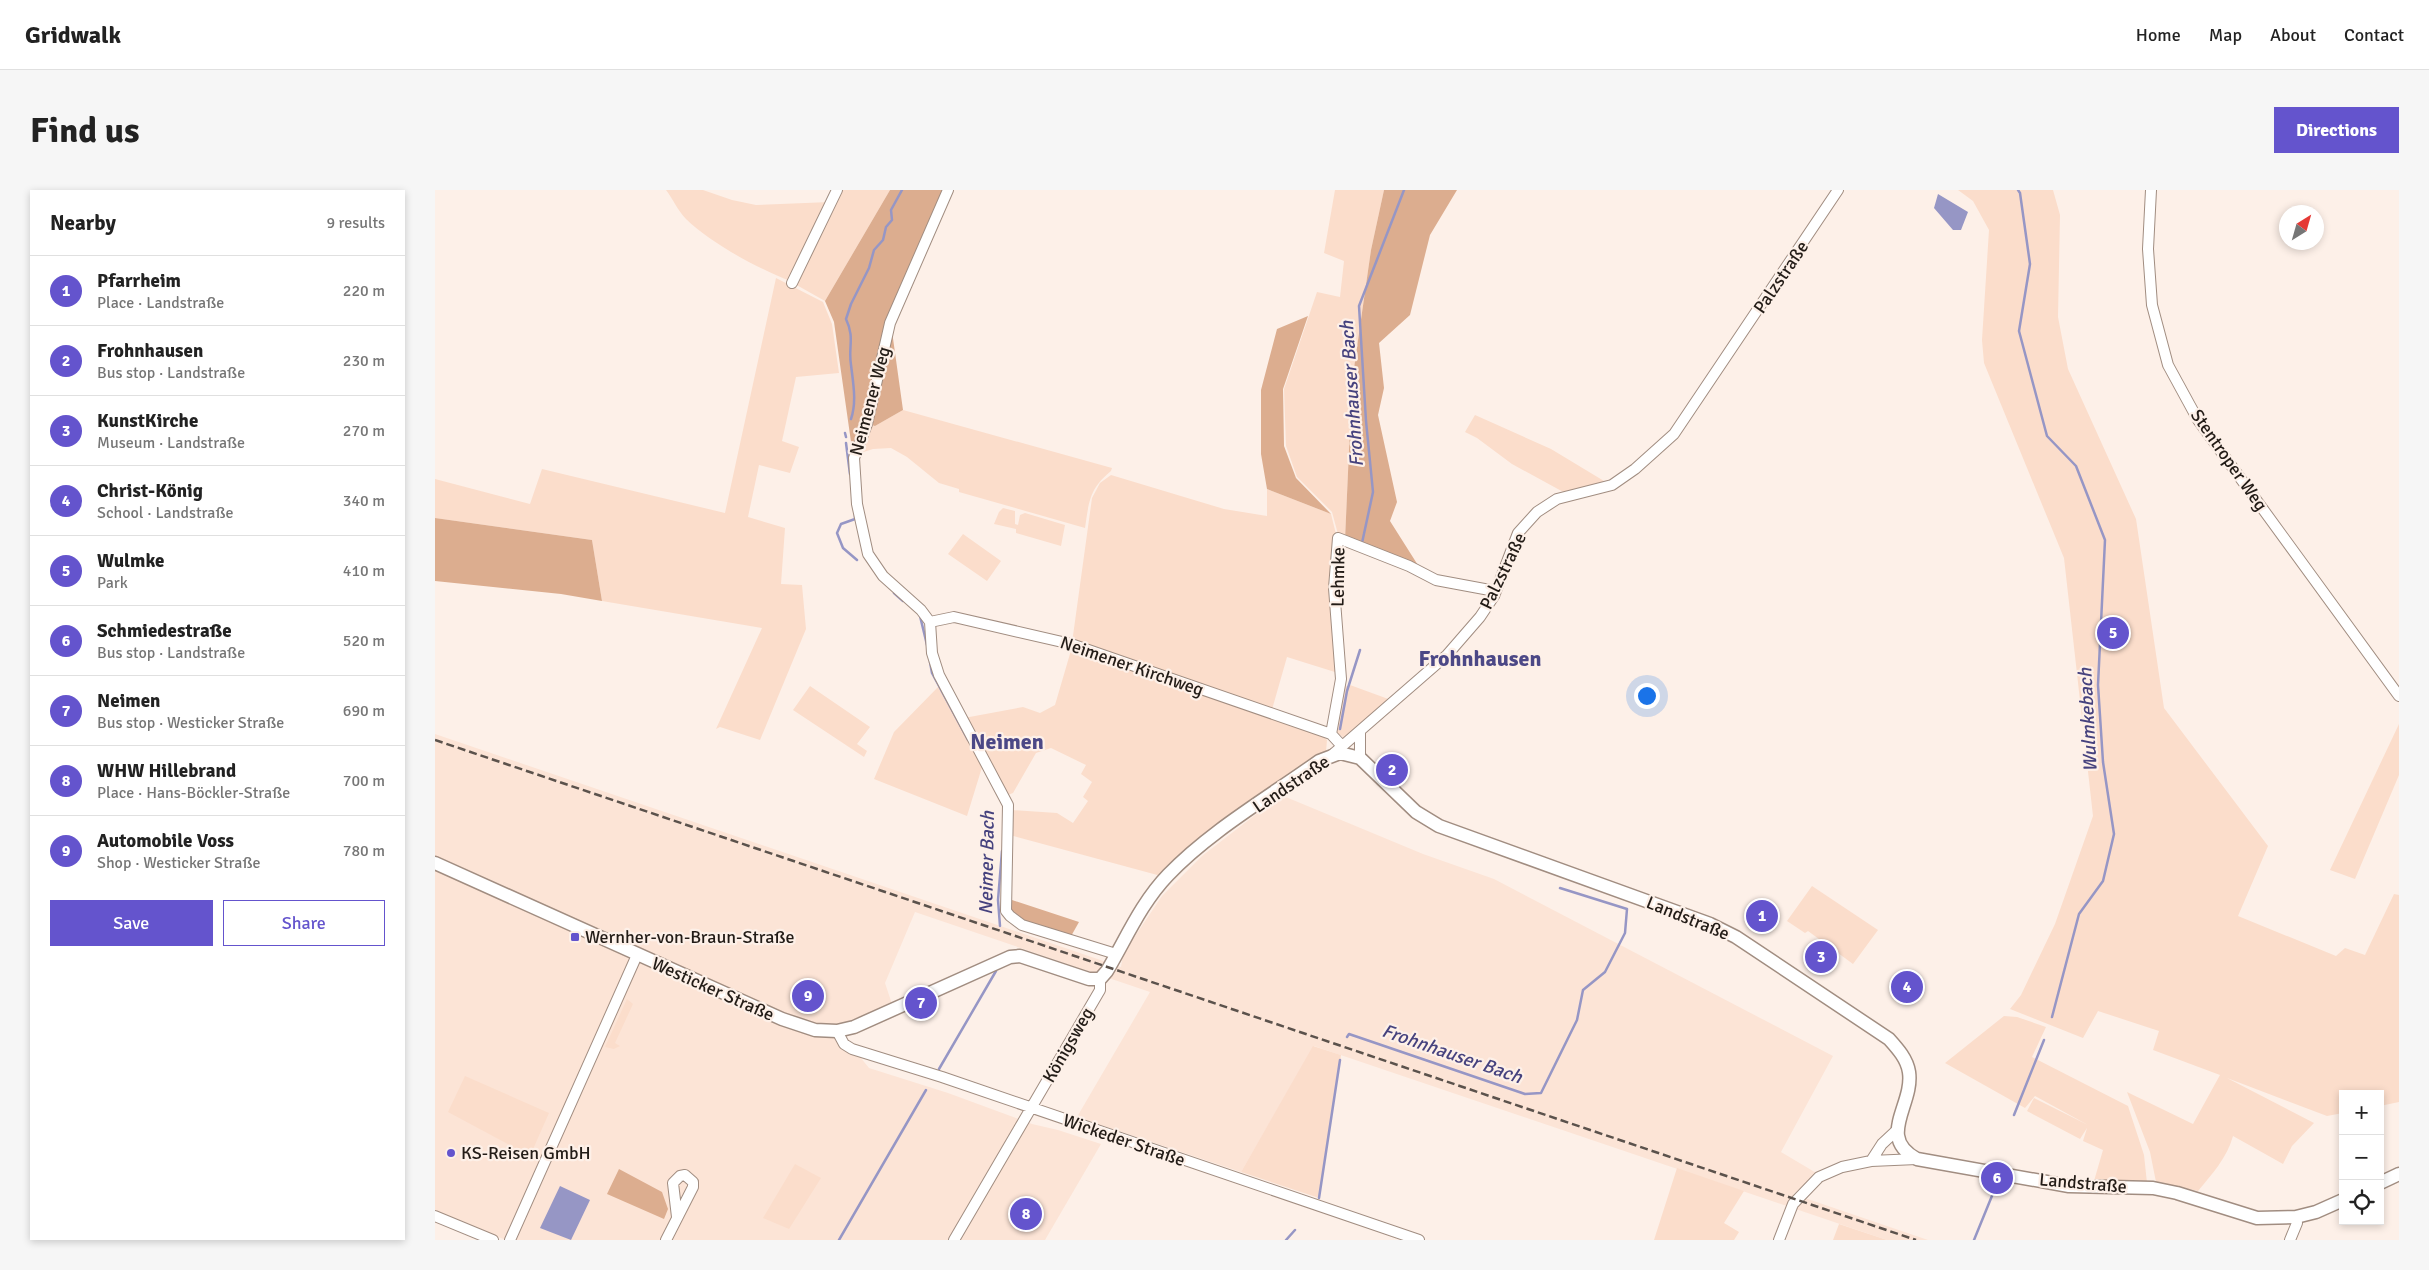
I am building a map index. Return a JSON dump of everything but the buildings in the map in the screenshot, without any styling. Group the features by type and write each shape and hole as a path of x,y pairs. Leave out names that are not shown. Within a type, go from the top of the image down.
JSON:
{"main road":[{"name":"Landstraße","path":"1103,975 1147,902 1179,865 1195,850 1242,816 1319,761 1337,751 1360,758 1408,805 1427,820 1467,837 1701,921 1736,937 1889,1039 1899,1050 1909,1072 1907,1096 1897,1130"},
{"name":"Westicker Straße","path":"435,863 514,897 637,955 793,1023 815,1030 837,1030 865,1023 1010,957 1021,956 1089,979 1103,975"},
{"path":"1897,1130 1903,1149 1917,1159"},
{"name":"Landstraße","path":"1917,1159 2069,1186 2153,1188 2169,1191 2257,1218 2296,1216 2316,1212 2339,1202"},
{"path":"2384,1180 2399,1174"}],"street":[{"path":"792,283 837,190"},
{"name":"Neimener Weg","path":"930,622 921,610 883,576 868,554 857,504 853,458 867,424 891,323 948,190"},
{"name":"Palzstraße","path":"1337,751 1422,674 1447,655 1480,617 1495,591 1518,534 1537,512 1557,499 1612,485 1635,469 1674,434 1838,190"},
{"name":"Stentroper Weg","path":"2151,190 2147,249 2152,305 2168,366 2198,420 2399,696"},
{"name":"Lehmke","path":"1331,734 1341,679 1334,588 1338,538 1409,566 1436,580 1495,591"},
{"name":"Neimener Kirchweg","path":"930,622 954,617 1071,644 1331,734"},
{"path":"930,622 932,653 939,675 1008,805 1006,911 1022,924 1116,954"},
{"path":"1360,731 1360,758"},
{"path":"1331,734 1337,751"},
{"path":"511,1240 637,955"},
{"name":"Königsweg","path":"954,1240 1100,990 1103,975"},
{"name":"Wickeder Straße","path":"837,1030 844,1044 852,1049 1030,1109 1318,1211 1419,1240"},
{"path":"1871,1160 1882,1144 1897,1130"},
{"path":"1779,1240 1793,1204 1819,1176 1842,1167 1871,1160 1917,1159"},
{"path":"435,1216 493,1240"},
{"path":"2290,1240 2297,1223 2296,1216"},
{"path":"665,1240 677,1217"}],"shaded area":[{"path":"666,190 703,190 732,200 756,205 830,202 790,281 749,262 709,237 683,216"},
{"path":"838,190 890,190 825,301 793,283"},
{"path":"890,190 947,190 889,324 865,424 853,456 834,322 825,301"},
{"path":"1335,190 1384,190 1371,250 1352,382 1345,540 1339,538 1332,512 1297,477 1286,446 1284,389 1317,292 1340,297 1344,261 1324,253"},
{"path":"1384,190 1457,190 1430,235 1410,315 1379,343 1384,388 1378,415 1397,502 1390,521 1421,570 1345,540 1352,382 1371,250"},
{"path":"1958,190 2053,190 2060,215 2058,317 2068,369 2136,519 2164,708 2268,846 2238,916 2336,956 2345,948 2365,955 2394,894 2399,895 2399,1102 2384,1105 2384,1090 2339,1090 2339,1114 2327,1116 2227,1078 2314,1123 2292,1146 2283,1164 2233,1136 2223,1159 2198,1191 2156,1182 2150,1152 2127,1092 2193,1124 2220,1075 2153,1050 2159,1031 2098,1011 2083,1038 2010,1009 2021,995 2055,924 2093,816 2064,558 1984,363 1982,340 1989,230 1973,201"},
{"path":"776,278 823,302 832,324 839,373 796,377 782,441 799,447 790,473 759,465 748,517 785,528 781,584 802,585 806,629 760,740 720,727 716,729 762,628 602,601 592,540 435,518 435,479 530,504 542,469 725,513"},
{"path":"1308,316 1283,389 1284,446 1296,478 1331,514 1267,489 1261,454 1261,390 1277,329"},
{"path":"891,324 903,410 875,426 868,424"},
{"path":"903,410 1112,468 1098,484 1091,496 1085,528 959,492 959,489 939,483 907,457 891,448 873,449 857,454 868,424 875,426"},
{"path":"1475,415 1551,449 1609,484 1567,494 1512,464 1477,438 1465,432"},
{"path":"1111,475 1224,509 1267,516 1267,489 1331,514 1337,538 1338,673 1287,657 1271,713 1072,643 1092,498 1100,483"},
{"path":"1003,508 1015,511 1015,524 1018,525 1020,515 1025,513 1065,525 1061,546 1016,533 1016,529 994,524 999,512"},
{"path":"435,518 592,540 602,601 561,594 435,581"},
{"path":"963,534 1001,561 987,581 948,554"},
{"path":"1072,647 1321,734 1327,740 1326,752 1190,848 1161,876 1010,835 1011,810 1057,813 1073,823 1088,801 1083,797 1092,782 1081,774 1086,765 1051,748 1036,753 1013,793 1005,796 964,718 1023,707 1040,713 1055,705"},
{"path":"940,685 983,764 967,816 874,779 894,732"},
{"path":"1350,685 1391,700 1350,736 1343,737 1336,732 1341,688"},
{"path":"810,686 870,727 857,744 867,751 864,757 793,710"},
{"path":"2399,724 2399,775 2355,879 2330,870"},
{"path":"435,734 1121,967 1123,954 1162,896 1202,856 1281,795 1423,854 1494,879 1833,1056 1781,1152 1818,1174 1793,1194 1928,1240 1887,1240 1314,1046 1241,1172 1077,1117 1150,992 915,912 885,983 892,1004 839,1025 840,1032 869,1068 948,1093 1032,1124 1101,1144 1045,1240 506,1240 435,1212"},
{"path":"1812,886 1878,930 1853,964 1808,931 1805,933 1787,921"},
{"path":"1009,899 1079,922 1070,938 1017,919 1009,909"},
{"path":"627,999 633,1004 615,1043 620,1046 614,1049 605,1047"},
{"path":"2004,1016 2017,1017 2046,1027 2032,1057 2128,1106 2144,1155 2147,1183 2094,1181 2103,1150 2083,1141 2087,1128 2080,1139 2027,1111 2034,1098 2088,1125 2035,1096 2025,1108 1945,1063"},
{"path":"1313,1046 1341,1055 1319,1198 1241,1172"},
{"path":"465,1076 549,1113 530,1156 448,1112"},
{"path":"795,1164 821,1178 789,1229 763,1218"},
{"path":"1677,1168 1744,1191 1724,1223 1739,1232 1734,1240 1654,1240"},
{"path":"619,1169 662,1192 668,1209 664,1219 607,1194"},
{"path":"1839,1224 1887,1240 1833,1240"}],"water":[{"path":"1938,194 1968,212 1961,230 1953,230 1934,208"},
{"path":"560,1186 590,1200 571,1240 540,1228"}],"waterway":[{"name":"Neimer Bach","path":"851,419 854,406 854,392 850,359 851,337 846,319 851,304 869,268 874,250 883,240 886,227 892,220 891,210 902,190"},
{"name":"Frohnhauser Bach","path":"1362,543 1373,492 1366,421 1359,306 1404,190"},
{"name":"Wulmkebach","path":"2018,190 2030,264 2019,331 2047,436 2076,466 2105,540 2098,685 2103,762 2114,834 2103,881 2079,914 2052,1017"},
{"name":"Neimer Bach","path":"845,433 846,437"},
{"name":"Neimer Bach","path":"846,443 850,474"},
{"name":"Neimer Bach","path":"855,514 855,519 841,524 837,533 843,548 857,560"},
{"name":"Neimer Bach","path":"894,593 903,601"},
{"name":"Neimer Bach","path":"920,616 927,645"},
{"name":"Frohnhauser Bach","path":"1340,729 1347,691 1360,650"},
{"name":"Neimer Bach","path":"930,662 932,673 968,740"},
{"name":"Neimer Bach","path":"1000,926 998,900 1002,851"},
{"name":"Frohnhauser Bach","path":"1347,1037 1349,1034 1525,1094 1541,1093 1577,1020 1583,990 1605,972 1625,933 1627,909 1560,888"},
{"name":"Neimer Bach","path":"939,1069 996,971"},
{"name":"Wulmkebach","path":"2014,1115 2044,1040"},
{"name":"Frohnhauser Bach","path":"1319,1198 1340,1060"},
{"name":"Neimer Bach","path":"839,1240 926,1090"},
{"name":"Wulmkebach","path":"1974,1240 1996,1186"},
{"name":"Frohnhauser Bach","path":"1286,1240 1295,1230"}],"railway":[{"path":"435,740 1916,1240"}],"place":[{"name":"Wulmke","path":"2113,633"},
{"name":"Frohnhausen","path":"1392,770"},
{"name":"Pfarrheim","path":"1762,916"},
{"name":"Wernher-von-Braun-Straße","path":"575,937"},
{"name":"KunstKirche","path":"1821,957"},
{"name":"Christ-König","path":"1907,987"},
{"name":"Automobile Voss","path":"808,996"},
{"name":"Neimen","path":"921,1003"},
{"name":"KS-Reisen GmbH","path":"451,1153"},
{"name":"Schmiedestraße","path":"1997,1178"},
{"name":"WHW Hillebrand","path":"1026,1214"}],"district":[{"name":"Frohnhausen","path":"1480,658"},
{"name":"Neimen","path":"1007,741"}]}
